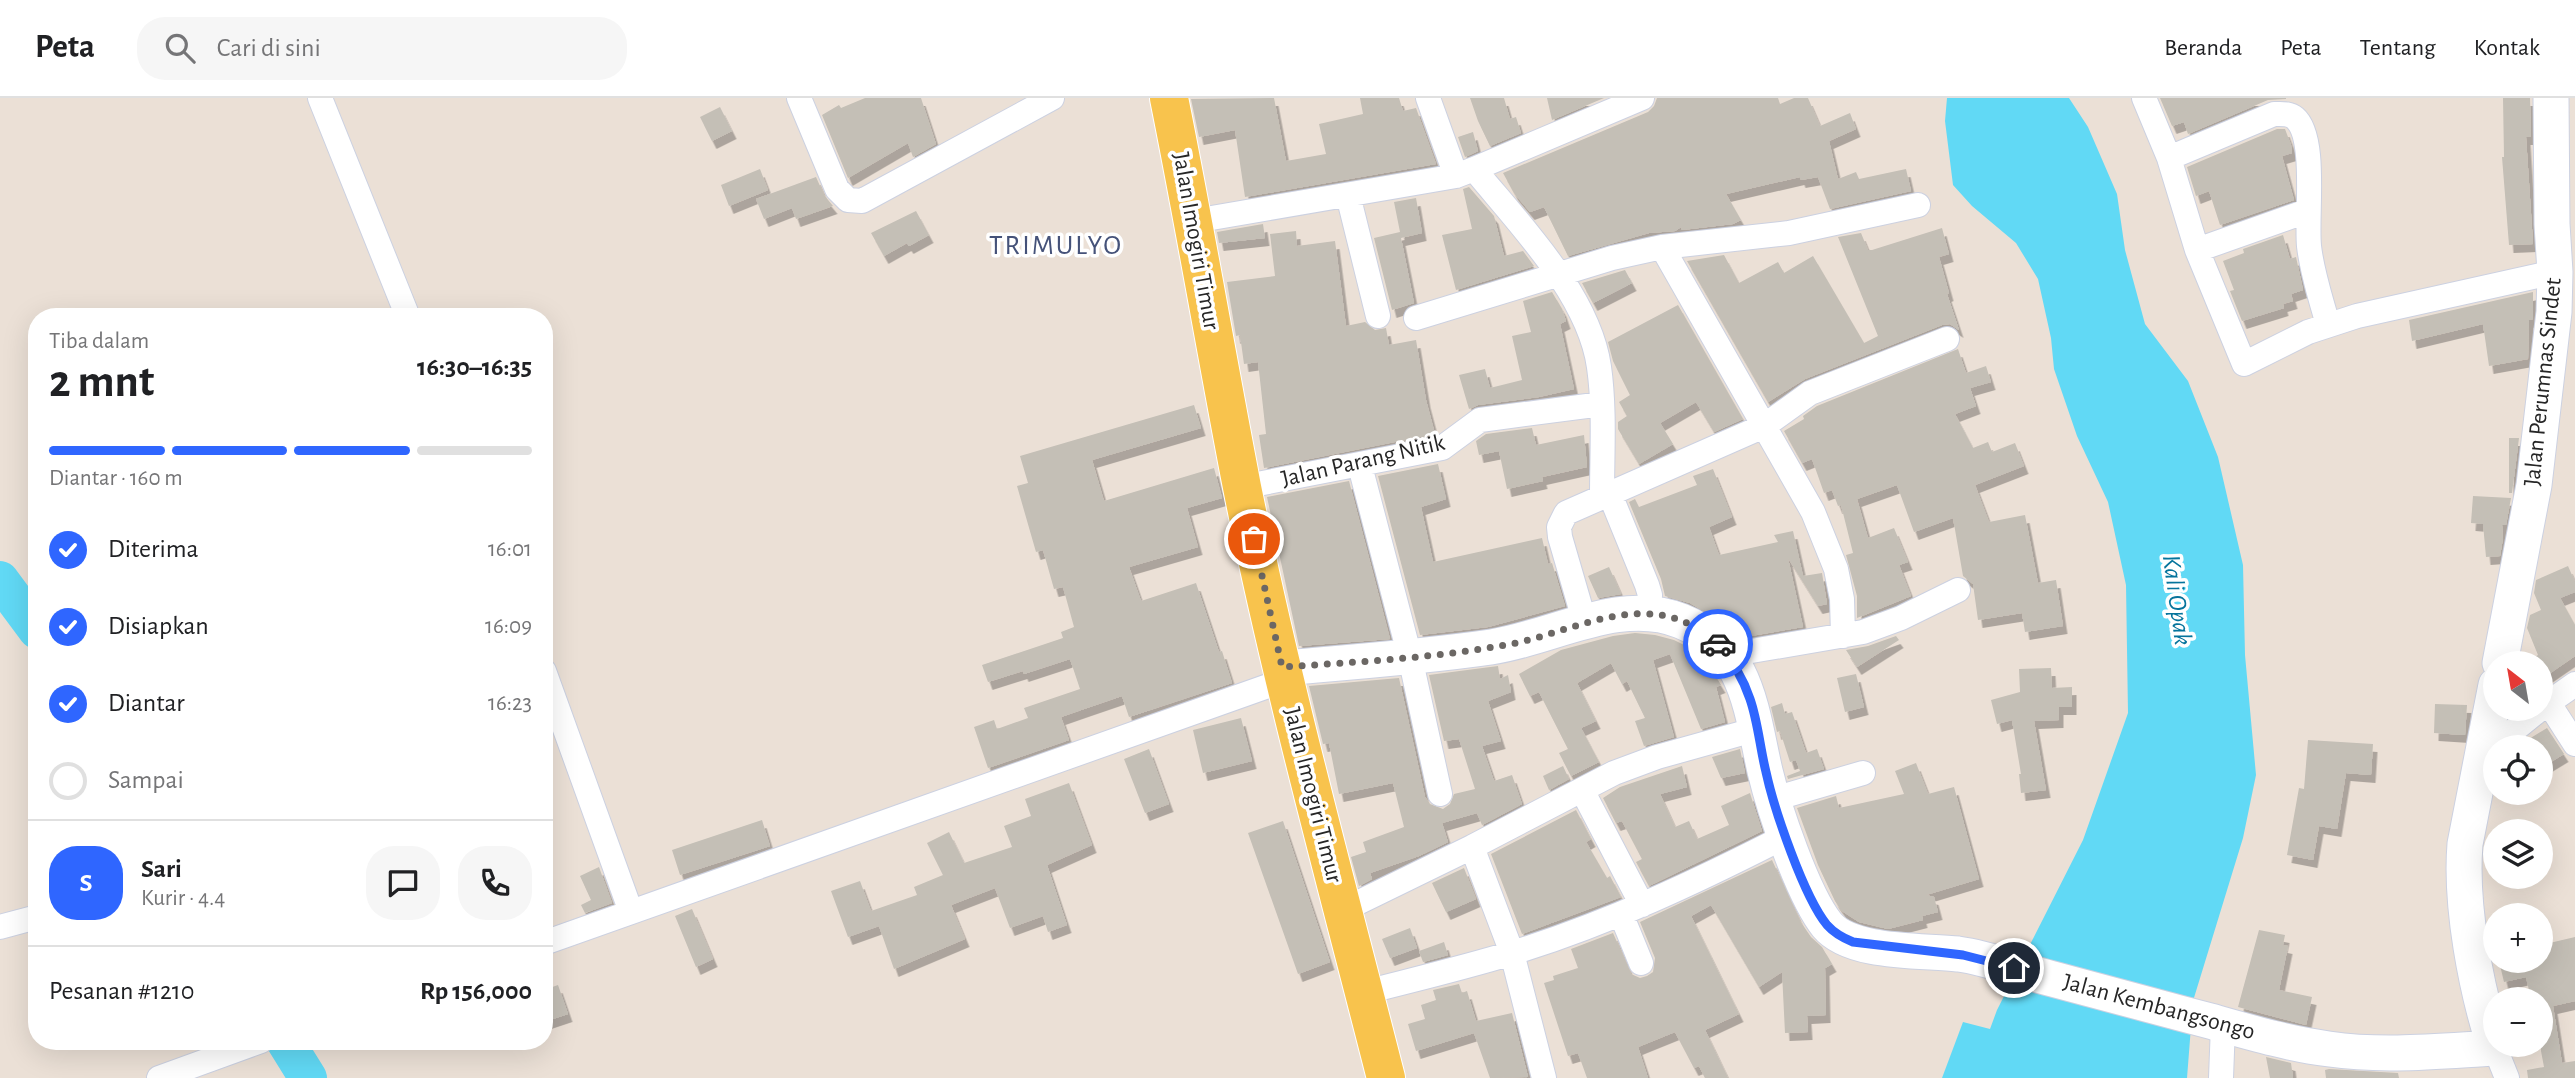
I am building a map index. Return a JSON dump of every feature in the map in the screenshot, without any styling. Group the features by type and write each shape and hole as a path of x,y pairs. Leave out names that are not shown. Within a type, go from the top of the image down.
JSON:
{"main road":[{"name":"Jalan Imogiri Timur","path":"1169,98 1242,487 1341,911 1386,1078"}],"street":[{"path":"320,98 404,308"},
{"path":"799,98 837,189 848,200 862,201 1052,98"},
{"path":"1428,98 1465,172 1560,274 1594,342 1600,366 1606,494 1647,585 1650,595 1649,614"},
{"path":"1194,221 1465,172 1642,98"},
{"path":"2144,98 2169,158 2197,250 2244,364 2308,332 2382,309 2555,272"},
{"name":"Jalan Perumnas Sindet","path":"2502,651 2564,308 2555,272 2552,224 2551,98"},
{"path":"2169,158 2274,114 2286,114 2296,119 2305,134 2310,163 2307,211 2314,275 2328,325"},
{"path":"1348,195 1378,316"},
{"path":"1416,318 1612,258 1662,247 1789,233 1918,205"},
{"path":"2197,250 2307,211"},
{"path":"1662,247 1812,512 1830,554 1842,599 1843,636"},
{"path":"1585,623 1559,527 1566,513 1765,426 1810,393 1947,339"},
{"name":"Jalan Parang Nitik","path":"1242,487 1442,448 1480,420 1602,404"},
{"path":"1360,466 1410,657 1440,794"},
{"path":"1728,655 1863,632 1958,590"},
{"name":"Jalan Kembangsongo","path":"1284,674 1513,644 1619,615 1649,614 1670,617 1700,630 1728,655 1750,700 1774,799 1813,904 1825,923 1842,938 1865,945 1963,955 2221,1025 2325,1049 2501,1063"},
{"path":"553,940 1284,674"},
{"path":"2553,699 2575,684"},
{"path":"553,696 631,912"},
{"path":"2553,718 2575,744"},
{"path":"2489,721 2465,844 2463,869 2470,931 2487,1020 2501,1063"},
{"path":"2482,756 2525,721"},
{"path":"1341,911 1614,773 1657,757 1757,729"},
{"path":"1774,799 1863,773"},
{"path":"1582,790 1631,909 1642,963"},
{"path":"1362,993 1512,953 1631,909 1700,880 1786,836"},
{"path":"1472,847 1512,953 1544,1078"},
{"path":"0,927 28,919"},
{"path":"2221,1025 2221,1078"},
{"path":"159,1078 237,1050"}],"water":[{"name":"Kali Opak","path":"1947,98 2069,98 2088,127 2117,194 2125,250 2145,324 2188,381 2218,457 2243,565 2245,655 2256,775 2243,838 2193,1001 2187,1078 1942,1078 1963,1022 1990,1029 1997,1010 2083,840 2128,713 2126,585 2108,502 2077,436 2054,369 2051,338 2038,279 2016,243 1972,206 1953,185 1945,121"}],"building":[{"path":"865,98 921,98 936,144 913,157 908,143 848,178 822,115 839,105 841,108"},
{"path":"1274,98 1286,161 1326,154 1319,124 1363,114 1360,98 1399,98 1403,111 1416,108 1436,164 1245,197 1235,130 1199,137 1191,99"},
{"path":"1470,98 1504,98 1510,119 1516,117 1521,133 1490,146"},
{"path":"1547,98 1604,98 1552,120"},
{"path":"1657,98 1778,98 1780,104 1794,98 1808,98 1820,126 1850,113 1856,129 1829,141 1838,179 1856,172 1859,179 1906,169 1911,191 1830,209 1818,177 1801,180 1800,177 1726,194 1741,220 1733,224 1682,230 1681,227 1675,231 1649,233 1568,256 1544,207 1530,212 1514,193 1503,173 1648,112"},
{"path":"2160,98 2286,99 2268,100 2188,134 2184,122 2172,126"},
{"path":"2503,98 2530,98 2531,137 2526,137 2533,244 2509,245 2502,157"},
{"path":"720,107 732,131 712,141 700,117"},
{"path":"2277,129 2285,129 2291,145 2292,153 2282,156 2294,200 2220,225 2209,191 2196,196 2187,167"},
{"path":"1473,132 1478,151 1465,157 1458,137"},
{"path":"760,169 768,190 729,206 721,185"},
{"path":"816,177 824,195 833,206 796,219 792,208 764,219 756,199"},
{"path":"1469,187 1494,216 1504,256 1523,251 1534,266 1456,290 1442,235 1472,229 1463,189"},
{"path":"1416,198 1422,233 1401,238 1414,303 1392,310 1374,238 1400,232 1394,202"},
{"path":"916,211 929,235 884,256 871,233"},
{"path":"1263,224 1265,238 1219,243 1217,232"},
{"path":"1942,228 1949,254 1939,257 1959,330 1950,324 1942,325 1805,379 1768,402 1687,261 1724,255 1739,283 1778,262 1784,273 1813,256 1864,343 1878,336 1838,237 1861,233 1868,250 1872,250"},
{"path":"1296,231 1297,246 1335,241 1346,326 1365,322 1375,330 1386,328 1389,345 1416,340 1435,434 1264,468 1259,435 1266,434 1258,362 1244,364 1240,335 1236,336 1227,282 1275,276 1270,234"},
{"path":"2283,235 2290,259 2296,257 2303,290 2291,294 2293,301 2283,304 2284,308 2242,321 2230,291 2234,290 2223,261 2244,253 2243,249"},
{"path":"1625,270 1632,283 1593,303 1582,283"},
{"path":"1552,292 1566,321 1560,324 1574,389 1539,397 1478,405 1469,409 1459,375 1485,369 1490,388 1522,380 1512,336 1531,332 1523,301"},
{"path":"2533,292 2528,359 2489,366 2483,324 2412,341 2409,320"},
{"path":"1678,305 1743,419 1714,432 1696,402 1660,423 1673,444 1639,464 1618,429 1618,422 1627,416 1619,402 1630,395 1613,361 1608,342"},
{"path":"1958,349 1966,373 1986,366 1991,382 1970,388 1976,406 1955,414 1973,448 1988,442 1992,452 2015,443 2024,466 1975,485 1989,522 2025,515 2038,583 2056,580 2063,626 2025,632 2022,613 1978,620 1973,584 1963,576 1953,518 1914,532 1897,485 1857,499 1868,538 1894,528 1908,562 1899,565 1911,596 1857,618 1857,596 1846,555 1853,553 1841,505 1838,506 1832,490 1824,493 1812,459 1802,463 1784,431 1804,419 1803,416 1817,406"},
{"path":"1194,405 1201,428 1092,460 1104,501 1214,468 1222,498 1187,508 1198,547 1129,567 1141,601 1196,583 1232,683 1129,717 1122,696 1061,717 1069,740 988,768 974,727 994,720 997,729 1028,718 1024,708 1080,689 1070,659 988,682 982,665 1063,638 1061,632 1074,627 1063,587 1054,589 1043,550 1036,552 1017,486 1028,483 1020,456"},
{"path":"1532,428 1536,445 1584,435 1587,467 1542,477 1543,481 1507,489 1499,451 1479,455 1476,441 1486,434"},
{"path":"2509,438 2519,438 2512,493 2509,493"},
{"path":"1438,464 1446,499 1421,507 1433,562 1542,538 1548,564 1552,563 1565,606 1488,627 1420,635 1378,476"},
{"path":"1713,469 1732,517 1709,527 1719,555 1778,542 1774,535 1793,531 1803,576 1822,573 1827,604 1818,606 1788,558 1803,627 1739,638 1732,617 1719,620 1690,603 1665,596 1661,579 1629,502 1635,499 1639,507 1697,485 1693,476"},
{"path":"1349,481 1390,639 1299,646 1267,497"},
{"path":"2473,496 2511,498 2506,525 2502,525 2500,556 2486,557 2483,524 2471,523"},
{"path":"2568,566 2575,582 2575,592 2560,598 2575,625 2575,656 2553,671 2553,651 2536,651 2527,628 2530,615 2541,610 2534,593 2536,580"},
{"path":"1609,567 1621,594 1598,598 1588,576"},
{"path":"1635,633 1674,640 1692,649 1706,661 1721,685 1716,687 1725,722 1701,729 1670,654 1653,660 1674,737 1644,746 1635,721 1645,718 1627,681 1622,684 1611,663 1577,683 1596,721 1581,728 1599,762 1571,776 1559,753 1568,749 1539,692 1530,696 1519,674 1561,650"},
{"path":"1896,636 1899,640 1857,667 1846,650 1868,646"},
{"path":"1498,666 1500,679 1508,675 1511,692 1488,701 1501,741 1482,746 1494,781 1512,775 1522,804 1482,825 1477,813 1442,823 1448,842 1419,856 1370,873 1372,879 1359,886 1351,857 1366,852 1363,842 1404,827 1393,783 1339,794 1329,743 1323,744 1309,686 1399,678 1425,797 1430,804 1443,809 1450,804 1454,794 1475,789 1459,739 1444,741 1429,675"},
{"path":"2051,668 2052,688 2072,687 2072,707 2059,707 2059,720 2034,721 2046,790 2021,793 2021,774 2012,720 1997,724 1991,700 2020,692 2019,669"},
{"path":"1856,674 1864,707 1845,712 1837,678"},
{"path":"1782,703 1785,714 1792,712 1806,753 1817,749 1824,769 1788,779 1787,776 1800,771 1796,760 1790,762 1780,731 1777,732 1771,707"},
{"path":"2435,704 2467,705 2465,735 2434,733"},
{"path":"1241,718 1252,761 1203,773 1193,730"},
{"path":"2547,728 2552,735 2536,735"},
{"path":"2553,737 2564,754 2553,761"},
{"path":"2308,740 2373,744 2371,775 2346,773 2337,829 2319,826 2313,860 2287,855 2299,788 2304,789"},
{"path":"1149,749 1169,804 1145,813 1124,759"},
{"path":"1740,749 1745,773 1721,778 1712,757"},
{"path":"1916,763 1928,794 1954,787 1979,879 1926,895 1934,897 1938,912 1922,916 1923,920 1888,929 1859,922 1842,911 1835,901 1818,865 1797,808 1836,796 1839,808 1904,794 1895,771"},
{"path":"1563,766 1569,779 1549,790 1543,776"},
{"path":"1682,766 1687,787 1660,794 1675,827 1689,821 1697,839 1729,825 1721,806 1750,793 1762,831 1649,886 1636,862 1642,859 1622,821 1616,823 1603,798 1620,787"},
{"path":"1069,783 1092,845 1047,865 1067,925 1048,932 1043,916 1010,928 995,888 951,905 965,939 894,969 879,926 848,937 831,891 860,881 871,911 917,895 914,887 943,875 927,843 949,832 964,863 1012,847 1004,826 1031,816 1025,799"},
{"path":"1576,810 1591,839 1586,842 1621,897 1522,934 1491,854"},
{"path":"762,820 770,846 680,875 672,850"},
{"path":"1283,821 1330,962 1298,974 1248,833"},
{"path":"1772,860 1800,921 1822,947 1832,964 1825,968 1826,1015 1807,1016 1808,1032 1785,1033 1782,972 1759,987 1711,905 1691,916 1739,1014 1705,1030 1728,1078 1705,1078 1699,1066 1694,1068 1675,1032 1638,1047 1648,1078 1587,1078 1578,1053 1568,1056 1544,983 1554,980 1553,976 1578,968 1571,949 1613,933 1631,974 1640,978 1647,976 1653,972 1655,958 1640,922"},
{"path":"599,867 612,903 585,913 581,905 591,900 580,876"},
{"path":"1464,868 1476,899 1446,912 1432,883"},
{"path":"692,909 713,959 696,967 675,916"},
{"path":"1410,928 1417,948 1390,958 1382,939"},
{"path":"2259,930 2285,935 2283,945 2288,946 2279,990 2312,997 2306,1025 2238,1007"},
{"path":"2575,937 2575,1001 2553,1006 2553,987 2528,987 2526,977 2504,982 2502,973 2553,973 2553,942"},
{"path":"1444,942 1448,955 1423,962 1419,951"},
{"path":"1459,984 1462,993 1467,991 1476,1021 1512,1013 1528,1077 1490,1078 1474,1033 1416,1051 1408,1024 1425,1019 1421,1005 1436,1000 1433,990"},
{"path":"558,985 568,1014 553,1019 553,987"},
{"path":"2553,1006 2562,1063 2575,1061 2575,1078 2528,1078 2527,1070 2544,1067 2542,1057 2553,1057"},
{"path":"2266,1057 2291,1063 2293,1078 2270,1078"},
{"path":"2325,1070 2398,1073 2399,1078 2326,1078"}],"waterway":[{"path":"0,580 28,618"},
{"path":"291,1050 308,1078"}],"way so far":[{"path":"1254,539 1282,667 1410,657 1513,644 1585,623 1637,614 1654,614 1681,621 1700,630 1718,644"}],"district":[{"name":"TRIMULYO","path":"1056,246"}],"route":[{"path":"1718,644 1740,675 1750,700 1766,773 1786,836 1813,904 1833,932 1842,938 1865,945 1963,955 2014,968"}]}
